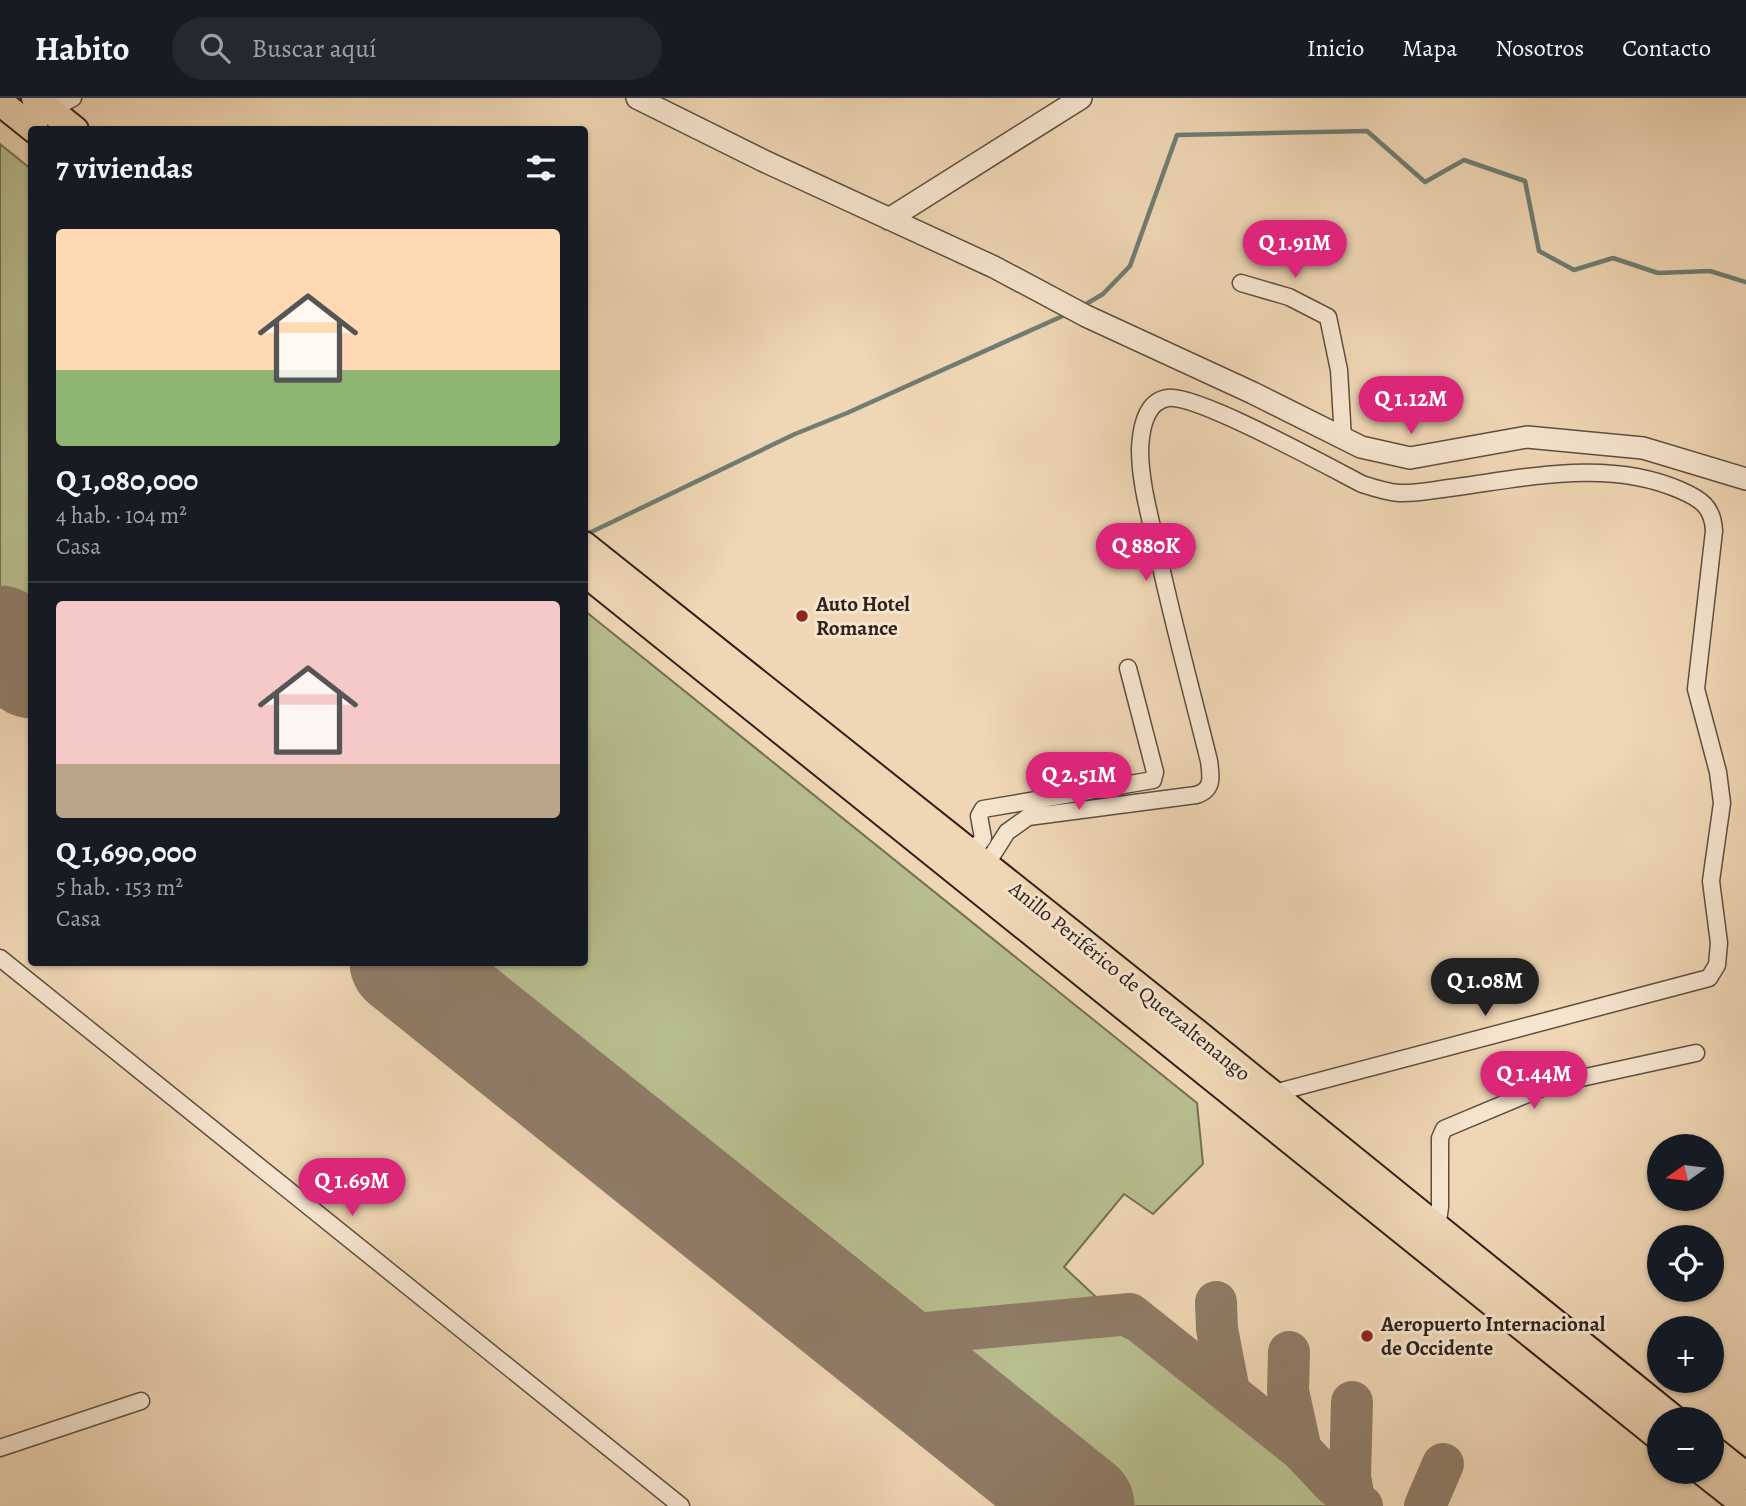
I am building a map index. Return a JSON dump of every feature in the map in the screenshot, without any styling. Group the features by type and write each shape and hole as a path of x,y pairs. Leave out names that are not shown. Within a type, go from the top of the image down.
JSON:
{"highway":[{"path":"15,98 31,111 48,109"},
{"path":"0,102 48,109 70,126"},
{"name":"Anillo Periférico de Quetzaltenango","path":"588,557 979,859 1659,1407"},
{"name":"Anillo Periférico de Quetzaltenango","path":"588,557 1647,1427"},
{"path":"1724,1459 1746,1476"},
{"path":"1724,1475 1746,1491"},
{"path":"1718,1484 1746,1506"}],"street":[{"path":"637,98 994,267 1086,316 1253,393 1343,439 1380,453 1410,457 1518,437 1643,448 1746,479"},
{"path":"889,219 1081,98"},
{"path":"1241,282 1289,297 1328,317 1339,370 1343,439"},
{"path":"979,859 1007,832 1028,817 1196,795 1208,789 1211,782 1209,761 1161,566 1142,473 1143,425 1149,410 1158,402 1176,398 1209,408 1362,484 1387,492 1415,492 1553,475 1615,473 1667,485 1703,502 1713,514 1714,531 1696,690 1718,772 1722,803 1711,881 1719,943 1717,965 1709,978 1270,1094"},
{"path":"979,859 983,838 979,816 983,809 1153,780 1155,772 1128,668"},
{"path":"0,958 681,1506"},
{"path":"1437,1228 1440,1207 1440,1138 1444,1129 1549,1085 1696,1053"},
{"path":"0,1448 141,1401"}],"green space":[{"path":"0,144 28,167 28,629 0,606"},
{"path":"588,613 1197,1103 1203,1164 1153,1214 1124,1194 1064,1267 1096,1297 917,1320 892,1319 861,1299 447,966 588,966"},
{"path":"1089,1330 1115,1332 1137,1342 1339,1506 1119,1506 966,1383 960,1369 962,1353 978,1343"}],"waterway":[{"path":"1081,307 1103,294 1130,266 1177,135 1367,131 1425,182 1464,160 1525,181 1539,251 1574,270 1613,258 1658,273 1710,271 1746,282"},
{"path":"588,534 795,434 1067,314"}],"taxiway":[{"path":"811,1291 864,1322 908,1333 1130,1314 1301,1450 1334,1485 1362,1506"},
{"path":"1216,1302 1217,1329 1229,1391"},
{"path":"958,1407 935,1377 931,1360 937,1342 959,1330"},
{"path":"1289,1352 1288,1391 1301,1450"},
{"path":"1352,1402 1350,1477 1354,1499"},
{"path":"1425,1506 1443,1464"}],"runway":[{"path":"0,639 28,662"},
{"path":"408,966 1081,1506"}],"place":[{"name":"Auto Hotel Romance","path":"802,616"},
{"name":"Aeropuerto Internacional de Occidente","path":"1367,1336"}]}
